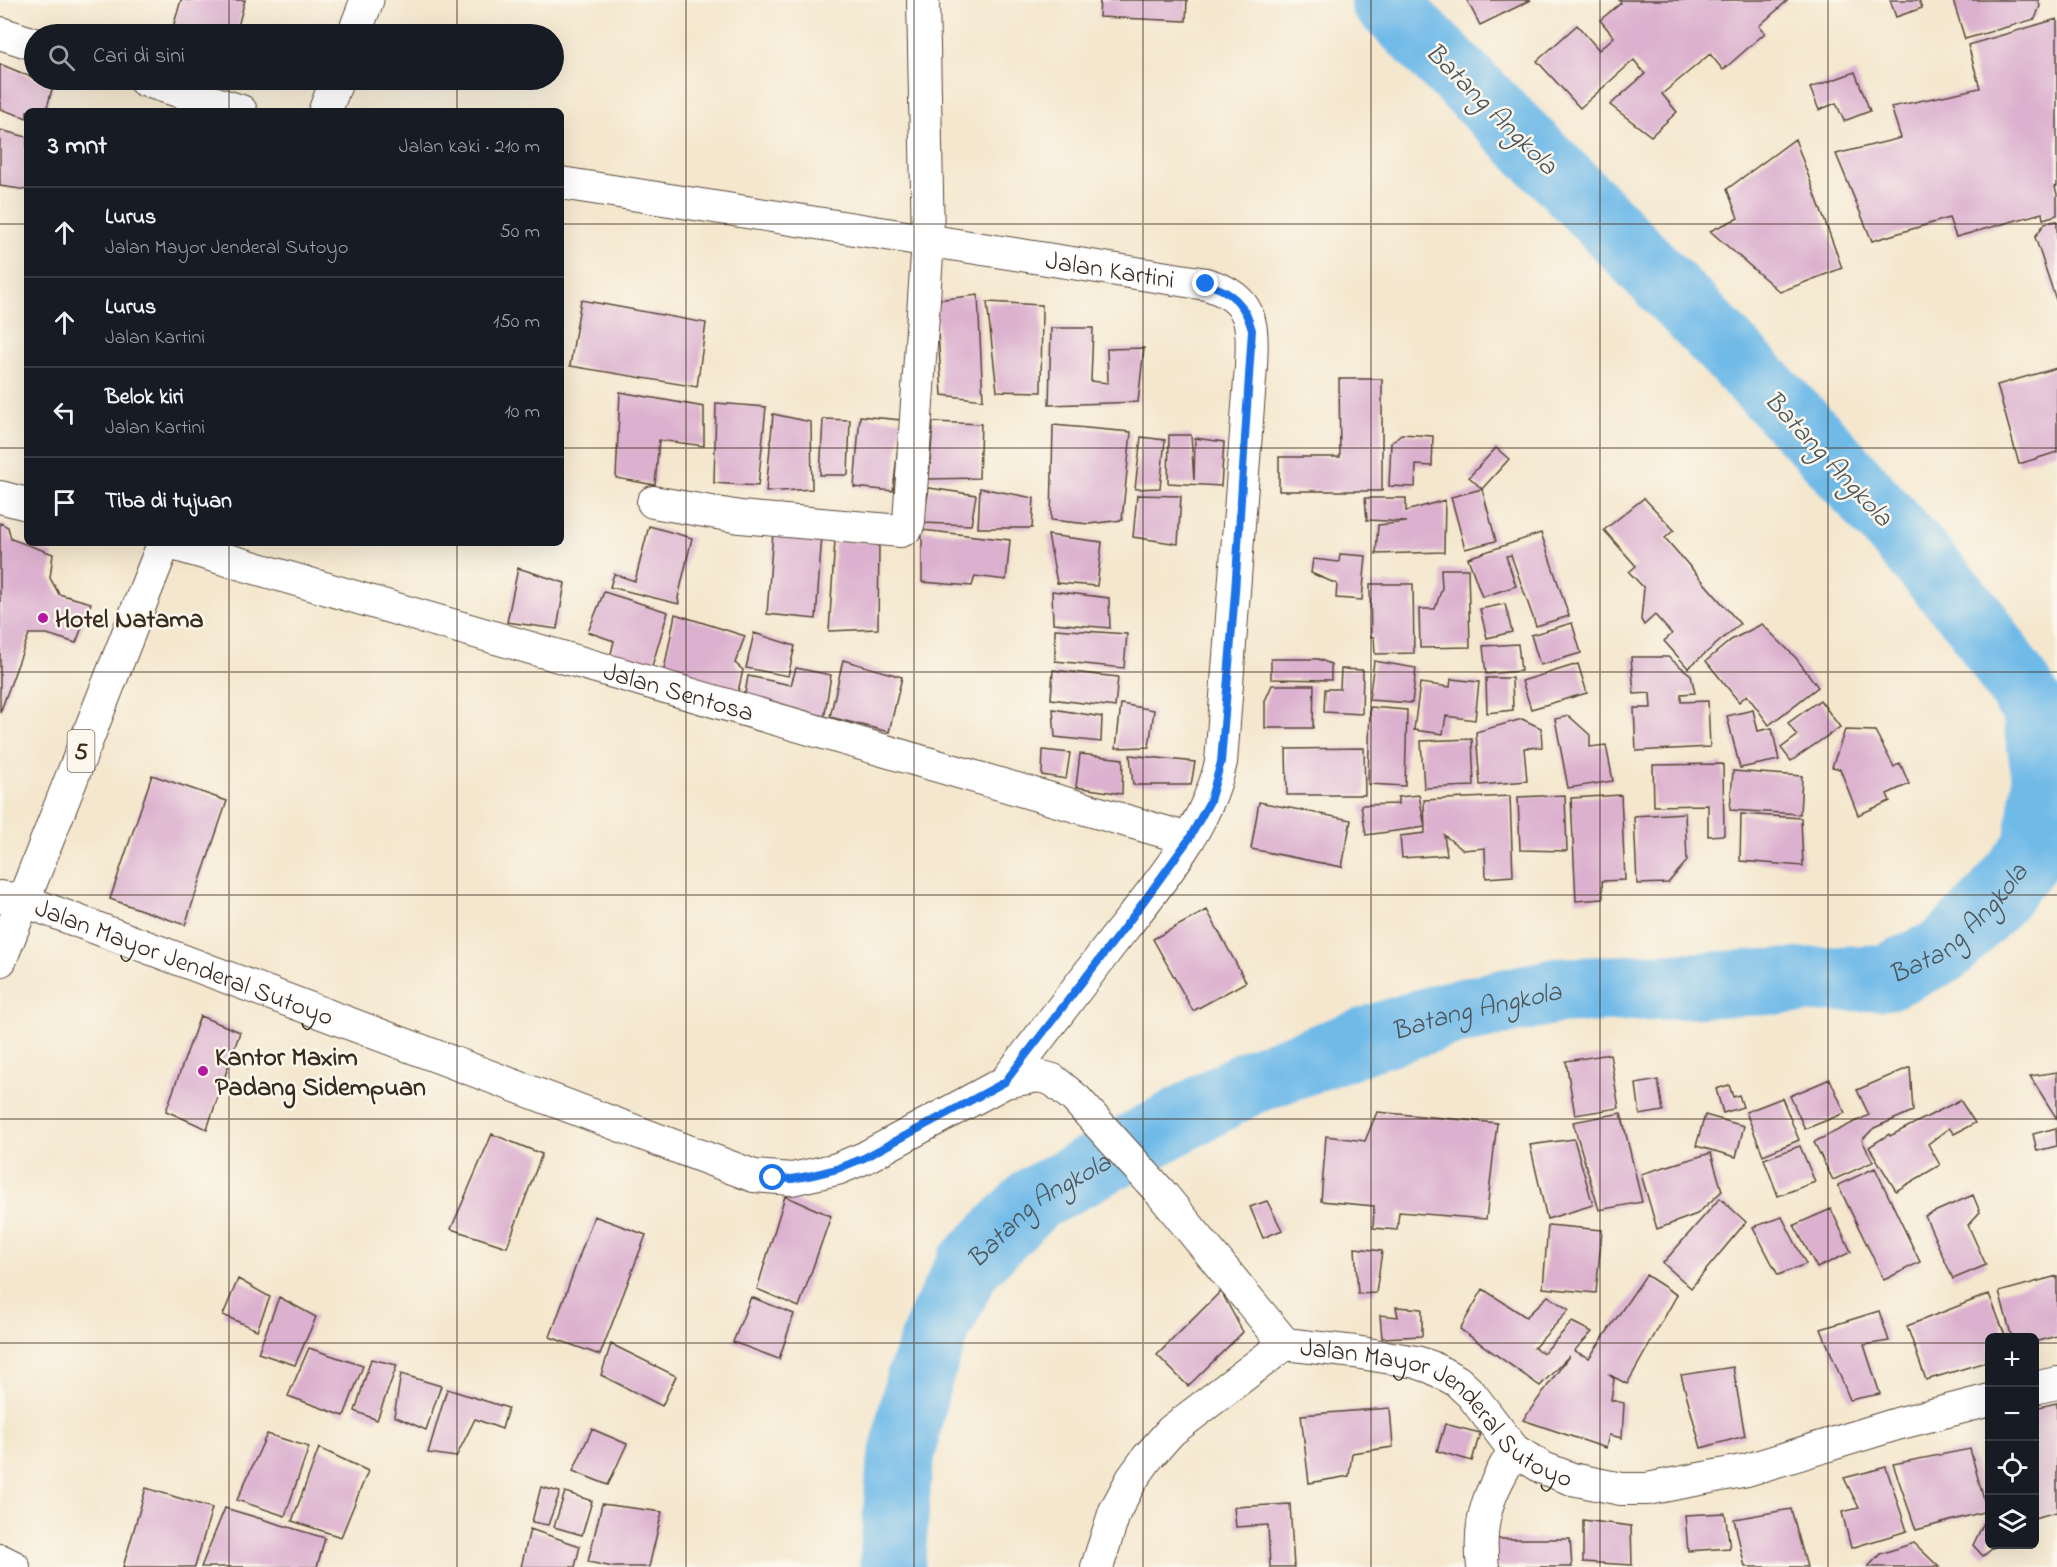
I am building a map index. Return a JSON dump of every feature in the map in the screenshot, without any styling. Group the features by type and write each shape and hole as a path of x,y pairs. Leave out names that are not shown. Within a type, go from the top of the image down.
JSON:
{"highway":[{"path":"358,24 367,0"},
{"path":"326,108 333,90"},
{"name":"5","path":"0,960 11,898 165,546"}],"street":[{"path":"653,501 775,521 901,531 907,528 928,240 923,0"},
{"path":"0,33 24,41"},
{"path":"175,90 232,108"},
{"name":"Jalan Kartini","path":"564,183 1206,284 1220,288 1237,299 1249,319 1252,330 1251,367 1221,762 1210,801 1189,839 1133,916 1005,1082"},
{"path":"0,497 24,503"},
{"name":"Jalan Sentosa","path":"176,546 1189,839"},
{"name":"Jalan Mayor Jenderal Sutoyo","path":"11,898 754,1176 792,1179 837,1169 864,1158 1005,1082 1039,1076 1046,1078 1059,1083 1076,1099 1161,1193 1285,1344 1355,1352 1416,1362 1431,1367 1457,1381 1471,1394 1514,1450 1543,1468 1572,1479 1621,1489 1647,1489 1747,1470 1897,1424 1985,1401"},
{"path":"1097,1567 1115,1511 1132,1479 1148,1457 1172,1431 1285,1344"},
{"path":"2039,1387 2057,1383"},
{"path":"1483,1567 1482,1524 1486,1506 1491,1491 1514,1450"},
{"path":"0,1560 15,1567"}],"building":[{"path":"181,0 245,0 239,24 174,24"},
{"path":"1100,0 1187,0 1186,21 1099,17"},
{"path":"1467,0 1531,0 1480,25"},
{"path":"1619,0 1788,0 1759,26 1765,33 1723,70 1710,54 1662,94 1677,112 1651,136 1610,105 1645,74 1634,60 1580,108 1537,61 1577,25 1599,50 1614,37 1600,20 1621,3"},
{"path":"1890,0 1919,0 1922,8 1896,17"},
{"path":"1953,0 2038,0 2040,6 2035,19 1965,39"},
{"path":"2057,19 2057,186 2055,187 2057,215 2043,219 2042,213 1956,237 1949,218 1872,241 1836,154 1901,138 1891,107 1980,88 1968,45"},
{"path":"0,64 24,74 24,90 52,90 47,108 24,108 24,117 0,109"},
{"path":"1855,72 1870,111 1844,121 1836,103 1819,110 1810,88"},
{"path":"0,130 24,136 24,190 0,186"},
{"path":"1795,139 1842,268 1780,292 1710,231 1738,218 1727,189"},
{"path":"2057,221 2057,303 2035,237 2045,223"},
{"path":"978,295 983,400 942,395 936,300"},
{"path":"581,300 706,323 697,387 570,366"},
{"path":"987,302 1042,305 1041,392 997,391"},
{"path":"1051,328 1093,328 1091,381 1108,383 1107,349 1144,348 1138,402 1049,405"},
{"path":"2057,368 2057,452 2019,464 1997,385"},
{"path":"1339,379 1382,379 1382,491 1279,491 1279,457 1340,457"},
{"path":"620,392 704,407 704,446 659,440 655,485 616,478"},
{"path":"716,403 766,407 758,486 714,483"},
{"path":"773,414 811,422 812,489 766,492"},
{"path":"860,416 901,420 893,491 854,487"},
{"path":"823,419 850,420 848,475 820,475"},
{"path":"933,422 981,424 979,478 929,479"},
{"path":"1053,425 1131,432 1122,520 1089,524 1051,520"},
{"path":"1401,434 1433,436 1432,466 1416,465 1415,487 1389,486 1391,443"},
{"path":"1169,435 1191,435 1194,480 1195,438 1224,442 1221,486 1168,483"},
{"path":"1141,437 1165,440 1160,488 1135,489"},
{"path":"1496,448 1509,459 1482,489 1469,477"},
{"path":"929,488 976,495 971,525 923,523"},
{"path":"980,488 1034,498 1032,528 978,528"},
{"path":"1482,489 1496,541 1465,549 1451,497"},
{"path":"1137,495 1181,496 1178,544 1133,537"},
{"path":"1365,498 1406,498 1406,511 1445,500 1444,552 1376,554 1378,525 1407,522 1367,520"},
{"path":"1644,498 1674,530 1665,538 1740,624 1688,668 1664,641 1672,634 1655,615 1644,625 1641,620 1644,588 1629,572 1636,566 1604,530"},
{"name":"Hotel Natama","path":"0,523 8,527 11,539 24,544 24,546 53,554 50,578 59,594 91,603 76,643 47,634 29,634 0,713"},
{"path":"649,526 692,538 678,598 679,604 610,587 614,574 635,581"},
{"path":"922,530 1010,540 1006,580 975,576 972,586 922,582"},
{"path":"773,532 822,534 816,619 767,614"},
{"path":"1541,533 1569,616 1536,626 1511,555 1506,556 1516,586 1482,597 1468,558"},
{"path":"1048,535 1102,542 1097,586 1057,583"},
{"path":"835,540 879,543 878,629 829,631"},
{"path":"1340,554 1366,556 1362,600 1336,598 1337,584 1311,573 1313,559 1339,562"},
{"path":"518,568 565,583 557,629 507,622"},
{"path":"1441,569 1468,569 1470,647 1420,648 1419,609 1435,609 1442,588"},
{"path":"1370,584 1413,584 1414,653 1375,654 1374,637 1371,637"},
{"path":"1052,591 1109,598 1110,628 1053,623"},
{"path":"604,592 668,612 650,673 610,658 614,641 588,632"},
{"path":"1505,604 1512,632 1487,638 1480,609"},
{"path":"675,614 745,636 735,663 743,670 737,696 663,675"},
{"path":"1572,623 1581,653 1540,665 1531,635"},
{"path":"1762,624 1796,658 1818,687 1769,725 1747,695 1739,702 1706,661 1731,640"},
{"path":"1055,629 1127,634 1124,668 1055,661"},
{"path":"754,633 795,646 788,676 746,668"},
{"path":"1518,644 1521,671 1486,674 1483,646"},
{"path":"1631,657 1668,657 1691,675 1695,693 1681,694 1681,702 1708,701 1710,747 1636,751 1634,708 1651,708 1650,693 1634,694"},
{"path":"1271,659 1318,659 1331,664 1331,680 1271,679"},
{"path":"843,660 902,677 889,732 830,717"},
{"path":"1374,661 1416,668 1412,703 1369,700"},
{"path":"1578,664 1587,693 1531,709 1522,681"},
{"path":"796,668 831,675 824,720 744,700 748,676 791,685"},
{"path":"1341,669 1363,670 1362,714 1324,712 1325,689 1340,689"},
{"path":"1053,670 1118,677 1115,707 1051,699"},
{"path":"1486,678 1512,678 1513,710 1487,713"},
{"path":"1451,679 1479,682 1475,720 1446,716 1443,734 1414,730 1420,683 1450,687"},
{"path":"1272,685 1314,685 1313,728 1265,728 1265,701"},
{"path":"1820,700 1840,727 1791,761 1781,748 1797,736 1788,723"},
{"path":"1121,704 1154,710 1149,747 1116,748"},
{"path":"1370,707 1407,710 1405,786 1368,784"},
{"path":"1053,709 1102,717 1101,742 1055,737"},
{"path":"1753,710 1758,731 1772,728 1779,760 1740,768 1727,716"},
{"path":"1569,716 1590,735 1590,747 1606,745 1613,781 1568,788 1555,719"},
{"path":"1522,719 1541,728 1542,747 1524,748 1527,781 1480,785 1476,732"},
{"path":"1845,730 1875,731 1894,767 1900,763 1909,784 1887,794 1890,801 1858,815 1840,769 1832,767"},
{"path":"1472,739 1474,786 1424,788 1421,741"},
{"path":"1364,748 1365,795 1287,795 1286,749"},
{"path":"1043,750 1070,753 1066,779 1042,775"},
{"path":"1080,754 1123,759 1122,794 1076,787"},
{"path":"1130,755 1195,762 1191,785 1133,785"},
{"path":"1723,764 1724,835 1708,836 1708,805 1654,806 1653,765"},
{"path":"1733,771 1802,776 1800,814 1730,810"},
{"path":"152,775 227,801 185,925 110,899"},
{"path":"1419,795 1425,827 1366,835 1361,805 1398,804 1398,797"},
{"path":"1565,795 1567,851 1520,850 1518,797"},
{"path":"1621,795 1625,880 1602,881 1603,899 1576,901 1571,798"},
{"path":"1510,796 1513,876 1486,878 1485,848 1463,850 1444,835 1447,855 1402,858 1400,836 1425,833 1424,800"},
{"path":"1259,802 1351,820 1342,867 1251,849"},
{"path":"1685,813 1687,861 1668,883 1637,884 1634,816"},
{"path":"1741,814 1801,818 1803,866 1740,861"},
{"path":"1207,910 1246,982 1193,1011 1153,939"},
{"name":"Kantor Maxim Padang Sidempuan","path":"200,1016 240,1032 207,1129 166,1111"},
{"path":"1610,1054 1619,1108 1575,1115 1566,1061"},
{"path":"1910,1067 1913,1111 1874,1128 1862,1140 1873,1162 1833,1180 1814,1142 1869,1115 1857,1090"},
{"path":"2057,1072 2057,1119 2030,1076"},
{"path":"1830,1079 1845,1113 1805,1129 1790,1096"},
{"path":"1658,1080 1663,1111 1640,1115 1636,1084"},
{"path":"1729,1085 1733,1097 1739,1095 1743,1107 1723,1113 1716,1089"},
{"path":"1782,1098 1799,1140 1763,1155 1746,1112"},
{"path":"1960,1100 1975,1123 1954,1134 1949,1128 1928,1144 1940,1165 1896,1191 1869,1147 1889,1134 1890,1136"},
{"path":"1377,1112 1497,1123 1486,1219 1399,1212 1397,1230 1373,1228 1374,1206 1321,1201 1326,1136 1365,1141"},
{"path":"1621,1113 1642,1202 1599,1210 1573,1122"},
{"path":"1705,1115 1744,1126 1736,1157 1696,1146"},
{"path":"2056,1128 2057,1146 2037,1151 2033,1134"},
{"path":"492,1134 542,1154 507,1247 451,1229"},
{"path":"1574,1139 1593,1205 1547,1219 1530,1145"},
{"path":"1800,1146 1815,1182 1778,1196 1764,1159"},
{"path":"1711,1153 1722,1191 1697,1214 1657,1229 1641,1174"},
{"path":"1875,1168 1920,1262 1884,1280 1838,1185"},
{"path":"1973,1195 1980,1212 1968,1225 1986,1265 1953,1279 1925,1216"},
{"path":"785,1196 831,1216 799,1307 757,1289"},
{"path":"1720,1198 1746,1222 1691,1288 1663,1263"},
{"path":"1267,1201 1282,1230 1263,1238 1250,1207"},
{"path":"1831,1209 1851,1252 1817,1268 1794,1225"},
{"path":"594,1216 646,1235 600,1355 550,1337"},
{"path":"1782,1217 1806,1264 1778,1275 1753,1227"},
{"path":"1548,1225 1602,1230 1596,1293 1543,1288"},
{"path":"1355,1248 1382,1251 1376,1293 1358,1294"},
{"path":"1646,1275 1677,1295 1627,1384 1608,1374 1614,1379 1611,1400 1624,1403 1622,1438 1609,1435 1606,1448 1523,1420 1569,1356 1540,1386 1460,1329 1483,1289 1526,1317 1548,1296 1569,1310 1534,1348 1544,1353 1572,1322 1592,1332 1574,1351 1589,1358"},
{"path":"2057,1276 2057,1336 2039,1341 2039,1333 2011,1333 1999,1292"},
{"path":"238,1279 270,1297 257,1330 223,1315"},
{"path":"1221,1291 1243,1332 1188,1386 1157,1355"},
{"path":"1989,1294 2004,1333 1985,1333 1985,1362 1926,1380 1907,1326"},
{"path":"279,1297 316,1317 295,1365 258,1353"},
{"path":"751,1297 794,1314 779,1359 733,1342"},
{"path":"1396,1307 1422,1309 1422,1336 1382,1338 1380,1315 1398,1317"},
{"path":"1879,1311 1889,1341 1864,1345 1880,1394 1850,1400 1821,1329"},
{"path":"611,1344 676,1376 662,1406 601,1375"},
{"path":"309,1348 363,1366 344,1416 288,1396"},
{"path":"371,1359 397,1365 377,1420 355,1411"},
{"path":"1733,1367 1745,1436 1701,1448 1681,1375"},
{"path":"401,1374 441,1386 426,1430 394,1416"},
{"path":"447,1389 508,1408 502,1429 475,1419 456,1457 428,1453"},
{"path":"2057,1403 2057,1512 2039,1517 2039,1441 2039,1407"},
{"path":"1390,1408 1393,1447 1352,1453 1349,1476 1309,1483 1301,1415"},
{"path":"1445,1424 1480,1433 1472,1461 1437,1451"},
{"path":"592,1429 627,1444 608,1485 573,1471"},
{"path":"267,1434 309,1447 285,1516 237,1500"},
{"path":"319,1448 368,1471 341,1537 292,1521"},
{"path":"1970,1449 1985,1504 1985,1512 1916,1530 1893,1464"},
{"path":"1886,1467 1907,1531 1851,1548 1842,1512 1859,1508 1844,1478"},
{"path":"541,1487 560,1492 548,1525 532,1522"},
{"path":"146,1488 212,1508 195,1567 123,1567"},
{"path":"565,1492 592,1501 582,1535 554,1527"},
{"path":"602,1504 662,1512 649,1567 613,1567 588,1562"},
{"path":"1290,1504 1294,1567 1270,1567 1268,1525 1236,1527 1234,1507"},
{"path":"225,1508 325,1538 317,1567 201,1567"},
{"path":"1791,1509 1807,1567 1745,1567 1734,1519"},
{"path":"1725,1513 1730,1548 1688,1551 1685,1515"},
{"path":"1583,1520 1631,1526 1632,1565 1583,1562"},
{"path":"1985,1520 1985,1549 1992,1549 1983,1556 1973,1545"},
{"path":"530,1529 580,1546 575,1567 521,1567"},
{"path":"1492,1539 1570,1539 1572,1567 1496,1567"},
{"path":"1914,1543 1939,1567 1868,1567 1880,1554"}],"waterway":[{"name":"Batang Angkola","path":"892,1567 899,1470 918,1381 939,1325 968,1266 1035,1199 1250,1082 1444,1015 1556,991 1887,977 1945,950 1993,902 2036,848 2045,780 2035,711 1976,621 1829,454 1559,175 1383,0"}],"place":[{"name":"Hotel Natama","path":"43,618"},
{"name":"Kantor Maxim Padang Sidempuan","path":"203,1071"}],"route":[{"path":"773,1178 792,1179 813,1175 837,1169 864,1158 1005,1082 1133,916 1189,839 1210,801 1221,762 1252,330 1249,319 1237,299 1220,288 1206,284"}]}
